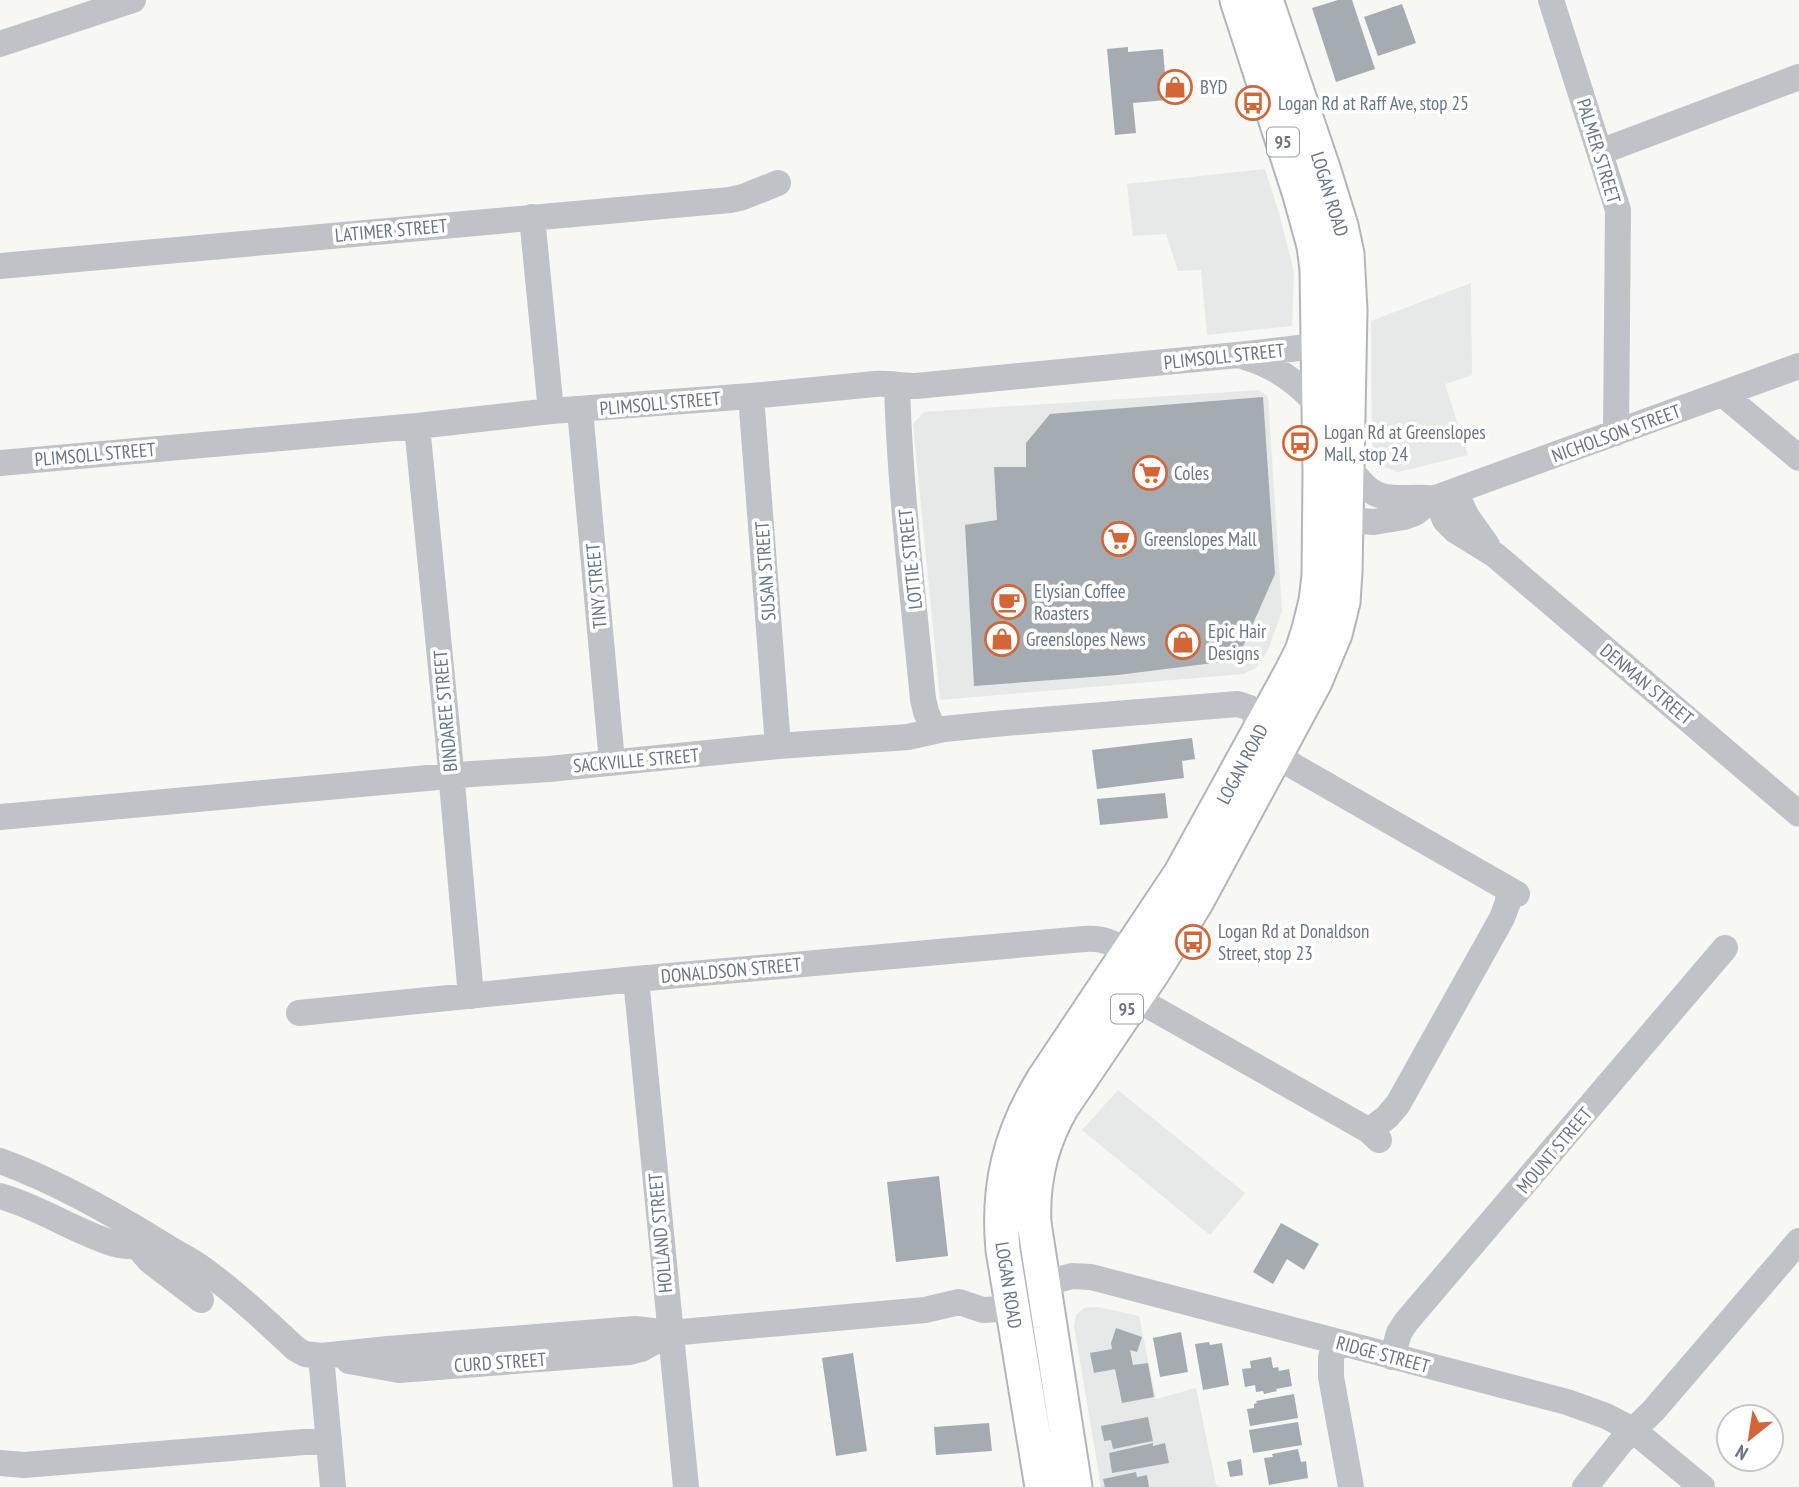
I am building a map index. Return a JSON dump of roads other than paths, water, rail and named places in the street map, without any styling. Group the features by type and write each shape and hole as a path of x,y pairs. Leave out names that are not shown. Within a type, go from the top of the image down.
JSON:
{"main road":[{"name":"LOGAN ROAD","path":"1237,0 1308,223 1317,269 1320,407 1333,518"},
{"name":"LOGAN ROAD","path":"1075,1487 1035,1236 1033,1210 1036,1175 1043,1148 1048,1133 1131,976 1181,873 1271,737 1309,629 1319,576 1348,466 1350,290 1347,254 1324,171 1266,0"},
{"path":"1319,343 1331,334 1334,327 1337,290 1347,254"},
{"name":"LOGAN ROAD","path":"1042,1487 1001,1233 1004,1177 1009,1154 1028,1104 1131,976"},
{"path":"1012,1306 1043,1284"}],"street":[{"path":"0,44 133,0"},
{"name":"PALMER STREET","path":"1550,0 1616,200 1616,433"},
{"path":"1600,152 1799,77"},
{"name":"LATIMER STREET","path":"0,266 734,200 778,183"},
{"path":"532,217 551,411"},
{"name":"PLIMSOLL STREET","path":"0,463 417,426 551,411 886,383 897,386 930,384 1236,355 1307,347 1319,343"},
{"path":"1236,355 1260,361 1279,371 1320,407"},
{"name":"NICHOLSON STREET","path":"1333,518 1374,522 1404,517 1441,496 1799,366"},
{"name":"LOTTIE STREET","path":"897,386 904,505 923,699 934,730"},
{"path":"1723,394 1799,458"},
{"name":"SUSAN STREET","path":"751,396 778,746"},
{"name":"TINY STREET","path":"580,410 612,762"},
{"name":"BINDAREE STREET","path":"417,426 471,996"},
{"name":"NICHOLSON STREET","path":"1348,466 1369,490 1377,494 1388,497 1441,496"},
{"name":"DENMAN STREET","path":"1441,496 1447,523 1456,531 1495,555 1799,814"},
{"name":"SACKVILLE STREET","path":"0,817 778,746 908,737 934,730 1238,704 1250,708 1288,762 1295,767 1513,891 1502,918 1398,1104 1374,1135"},
{"name":"DONALDSON STREET","path":"299,1013 636,979 1104,939 1131,976 1374,1135"},
{"name":"MOUNT STREET","path":"1392,1357 1398,1333 1406,1322 1725,948"},
{"name":"HOLLAND STREET","path":"636,979 686,1487"},
{"path":"0,1161 32,1174 136,1237 154,1265 201,1300"},
{"path":"0,1196 99,1239 119,1245 136,1237"},
{"name":"CURD STREET","path":"136,1237 151,1245 168,1248 193,1262 246,1303 299,1350 309,1355 399,1370 630,1352 670,1333 925,1310 959,1302 983,1310 1012,1306"},
{"path":"1584,1487 1799,1241"},
{"name":"RIDGE STREET","path":"1043,1284 1072,1276 1091,1277 1567,1402 1606,1416 1633,1430 1702,1487"},
{"path":"1335,1342 1331,1377 1351,1487"},
{"path":"324,1356 333,1487"},
{"path":"0,1463 24,1465 329,1440"}],"place":[{"name":"BYD","path":"1175,87"},
{"name":"Logan Rd at Raff Ave, stop 25","path":"1253,103"},
{"name":"Logan Rd at Greenslopes Mall, stop 24","path":"1300,443"},
{"name":"Coles","path":"1150,473"},
{"name":"Greenslopes Mall","path":"1119,539"},
{"name":"Elysian Coffee Roasters","path":"1009,602"},
{"name":"Greenslopes News","path":"1002,639"},
{"name":"Epic Hair Designs","path":"1183,642"},
{"name":"Logan Rd at Donaldson Street, stop 23","path":"1193,942"}]}
